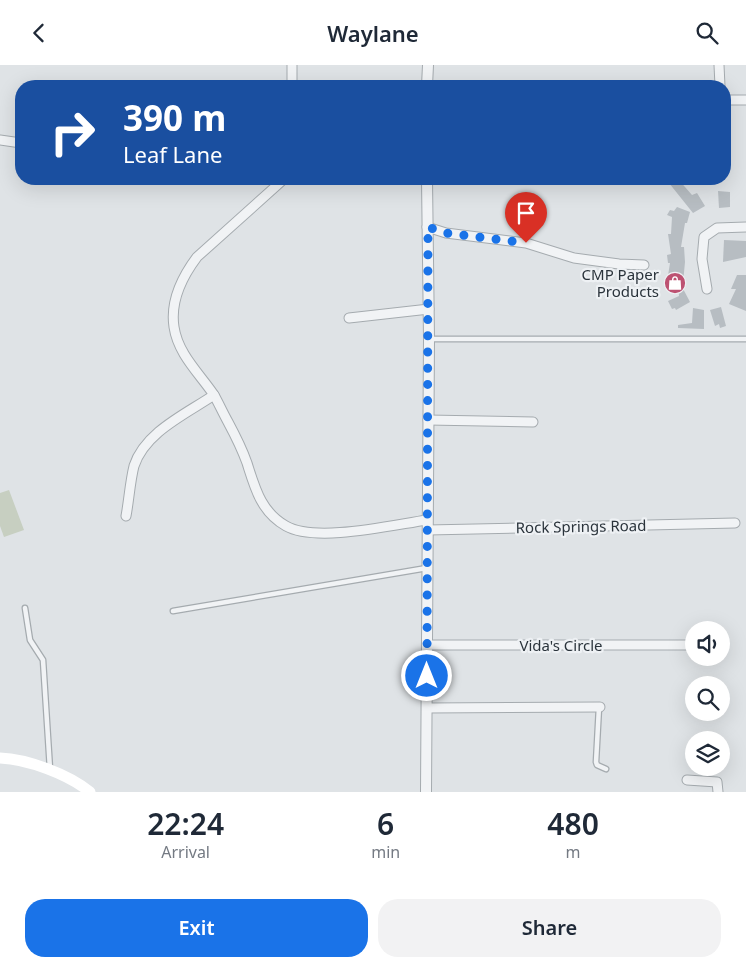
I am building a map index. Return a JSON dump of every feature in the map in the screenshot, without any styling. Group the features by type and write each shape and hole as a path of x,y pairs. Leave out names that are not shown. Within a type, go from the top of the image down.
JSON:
{"main road":[{"path":"0,758 18,759 50,771 90,792"}],"street":[{"path":"292,65 292,80"},
{"path":"427,80 428,65"},
{"path":"719,65 720,80"},
{"path":"731,100 746,100"},
{"path":"0,140 15,142"},
{"name":"Rock Springs Road","path":"277,185 197,257 185,273 177,291 174,319 179,343 188,360 214,395 246,462 258,497 270,513 286,526 304,532 323,534 427,525 735,523"},
{"path":"426,792 429,339 427,185"},
{"path":"428,227 446,233 526,243 574,258 644,265"},
{"path":"707,289 702,259 704,237 717,227 746,227"},
{"path":"349,318 429,309"},
{"path":"126,516 134,466 142,448 157,433 214,395"},
{"path":"428,420 533,422"},
{"name":"Vida's Circle","path":"427,645 685,645"},
{"path":"428,708 599,707"},
{"path":"687,780 717,782 718,792"}],"lane":[{"path":"429,339 746,339"},
{"path":"173,611 427,568"},
{"path":"25,609 30,640 43,661 50,771"},
{"path":"599,707 596,762 606,769"}],"shaded area":[{"path":"9,490 24,530 4,537 0,526 0,493"}],"building":[{"path":"671,185 683,185 692,195 697,193 705,206 693,213"},
{"path":"718,191 730,192 730,207 719,208"},
{"path":"677,207 690,212 687,223 685,223 681,247 684,247 685,262 683,283 680,283 690,302 676,310 675,308 672,309 668,301 679,296 678,283 667,282 670,263 668,263 667,255 671,254 668,234 671,234 672,217 667,215 670,210 674,211"},
{"path":"724,240 746,241 746,257 723,262"},
{"path":"737,275 746,275 746,311 729,304 736,289 731,289"},
{"path":"721,307 726,326 720,328 719,324 715,326 710,310"},
{"path":"693,308 704,310 704,329 678,328 678,325 692,323"}],"place":[{"name":"CMP Paper Products","path":"675,283"}],"route":[{"path":"427,676 428,227 446,233 526,243"}]}
